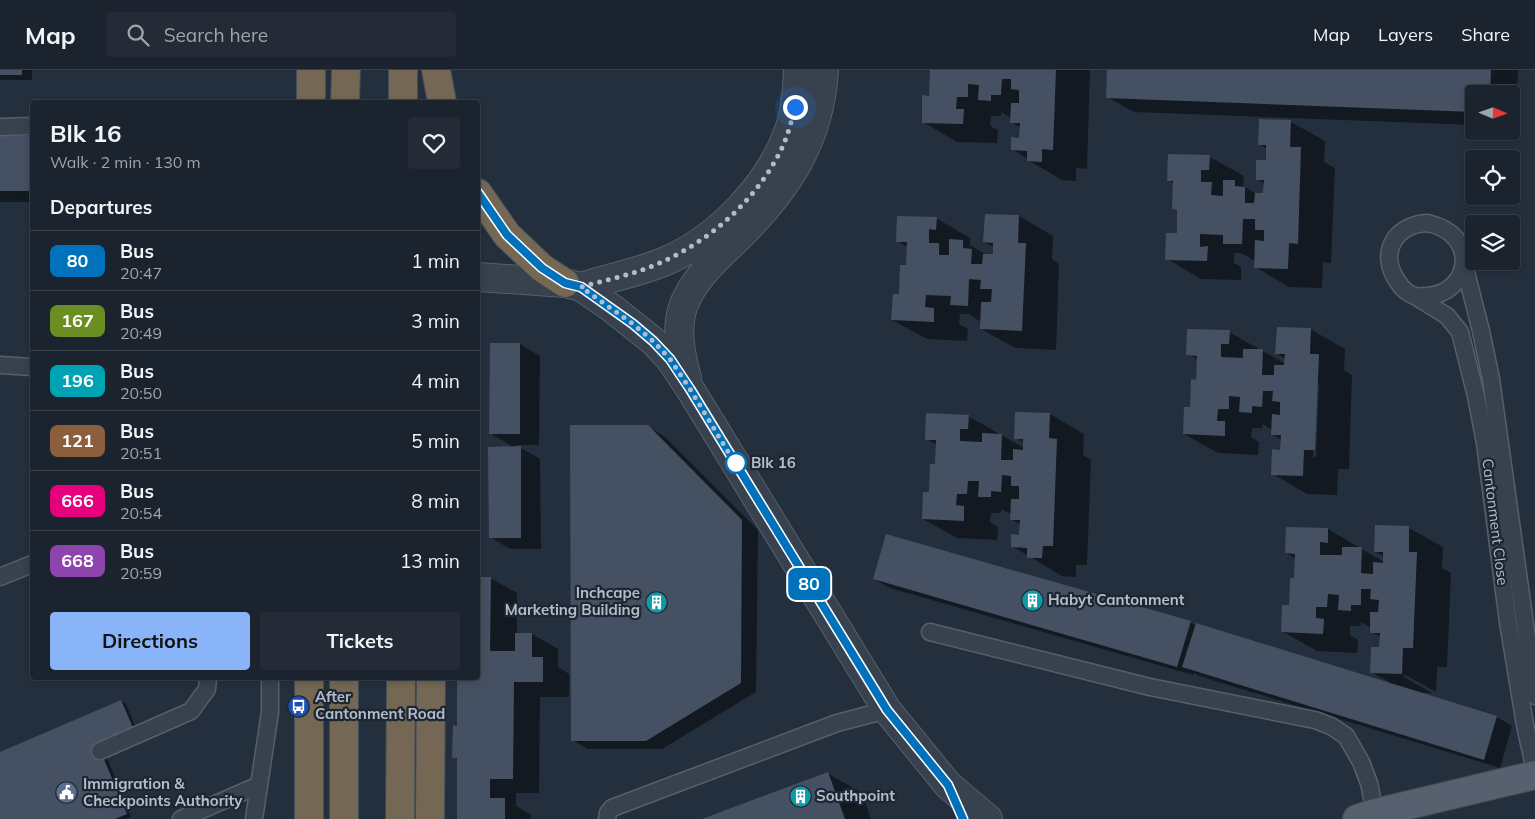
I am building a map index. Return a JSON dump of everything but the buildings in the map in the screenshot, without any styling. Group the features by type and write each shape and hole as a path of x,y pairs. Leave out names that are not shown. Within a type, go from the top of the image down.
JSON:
{"highway":[{"path":"311,70 311,100"},
{"path":"345,100 346,70"},
{"path":"403,70 403,100"},
{"path":"436,70 436,100"},
{"path":"436,70 442,100"},
{"path":"480,196 507,235 542,268 573,285"},
{"path":"308,819 309,680"},
{"path":"344,680 344,819"},
{"path":"400,819 401,680"},
{"path":"430,819 431,680"}],"main road":[{"path":"1366,816 1535,773"},
{"path":"1448,819 1461,793"}],"street":[{"path":"480,277 573,285 631,274 670,259 688,248 713,231 744,204 779,154 795,107 798,70"},
{"path":"690,389 679,333 681,312 687,296 710,265 756,219 776,195 802,157 819,111 824,70"},
{"path":"573,285 613,309 653,341 670,359 887,710 948,785 988,819"},
{"path":"948,785 963,819"}],"lane":[{"path":"0,127 30,126"},
{"path":"1427,223 1437,225 1446,229 1460,242 1464,252 1464,264 1459,276 1448,288 1439,294 1415,296 1402,288 1392,275 1389,251 1396,238 1405,228 1427,223"},
{"name":"Cantonment Close","path":"1464,264 1491,379 1505,544 1508,622 1535,773"},
{"name":"Cantonment Close","path":"1415,296 1447,316 1460,332 1476,396 1535,696"},
{"path":"0,365 30,367"},
{"path":"0,577 30,565"},
{"path":"930,632 1150,687 1315,720 1331,726 1346,736 1361,762 1369,783 1366,816"},
{"path":"100,751 192,711 207,689 208,680"},
{"path":"254,819 270,712 270,680"},
{"path":"607,819 609,810 612,808 837,723 887,710"},
{"path":"181,819 259,785"}],"bus line":[{"name":"80","path":"480,196 507,235 542,268 565,283 581,287 613,309 653,341 670,359 887,710 948,785 963,819"}],"place":[{"name":"Blk 16","path":"736,463"},
{"name":"Habyt Cantonment","path":"1032,600"},
{"name":"Inchcape Marketing Building","path":"656,602"},
{"name":"After Cantonment Road","path":"299,706"},
{"name":"Immigration & Checkpoints Authority","path":"67,793"},
{"name":"Southpoint","path":"800,796"}],"route":[{"path":"736,463 736,465 670,359 633,324 581,287 604,279 631,274 670,259 718,227 744,204 779,154 795,107"}]}
